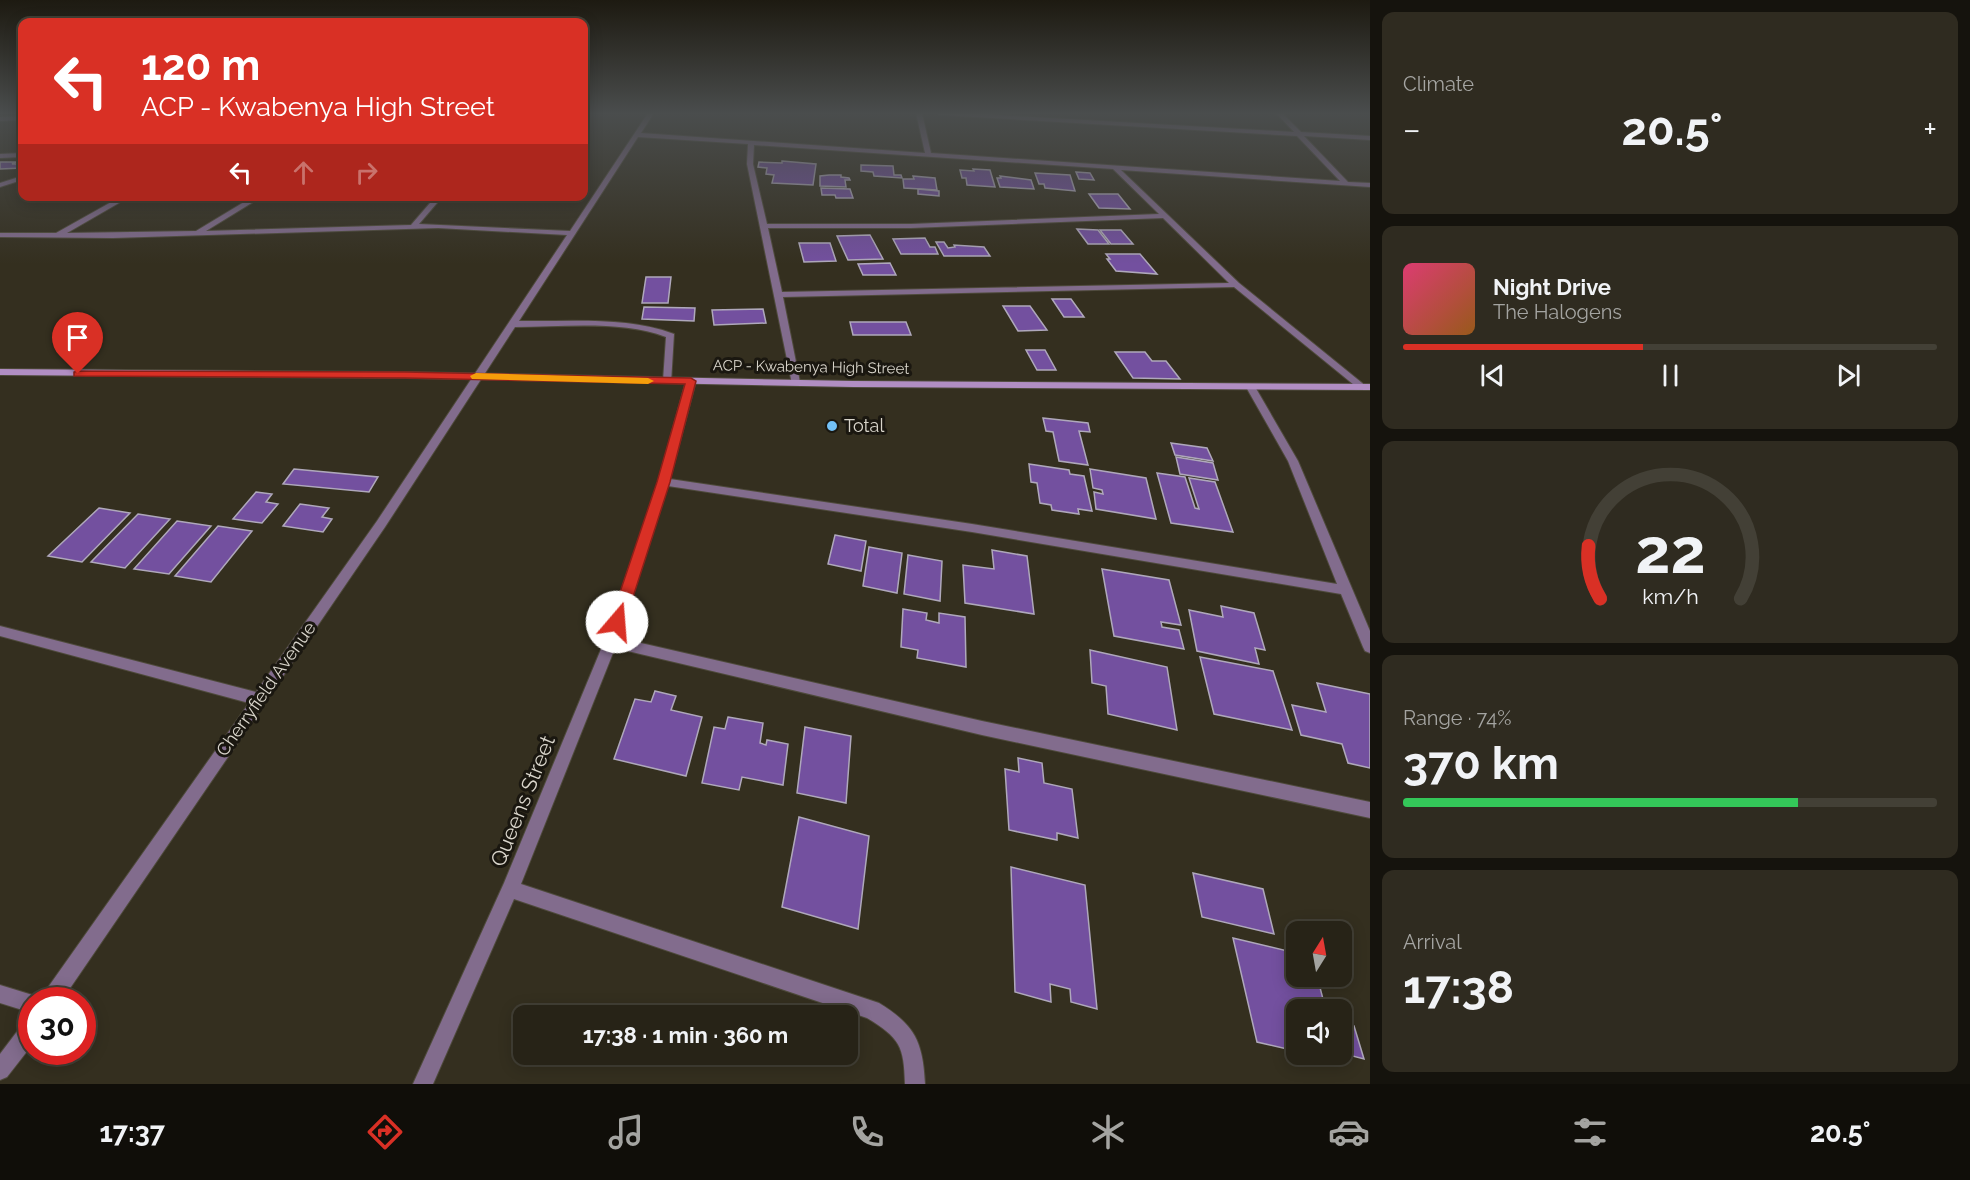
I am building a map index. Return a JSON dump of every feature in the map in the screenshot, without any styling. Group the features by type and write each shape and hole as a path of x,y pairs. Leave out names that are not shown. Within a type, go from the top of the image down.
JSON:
{"main road":[{"name":"ACP - Kwabenya High Street","path":"0,372 1366,387"}],"street":[{"name":"Cherryfield Avenue","path":"60,987 381,524 618,164"},
{"path":"750,164 795,382"},
{"path":"1076,164 1370,185"},
{"path":"1327,164 1346,183"},
{"path":"1113,166 1236,285 1366,387"},
{"path":"0,185 18,179"},
{"path":"56,236 119,201"},
{"path":"198,233 252,201"},
{"path":"413,227 436,201"},
{"path":"763,226 911,226 1164,216"},
{"path":"0,235 56,236 460,226 573,233"},
{"path":"778,295 1236,285"},
{"path":"514,324 633,326 661,331 671,336 668,381"},
{"name":"Queens Street","path":"691,381 664,482 611,642 510,889 872,1010 896,1024 913,1047 915,1084"},
{"path":"1251,387 1293,461 1370,647"},
{"path":"664,482 984,530 1346,590"},
{"path":"0,631 258,699"},
{"path":"611,642 982,728 1370,810"},
{"path":"423,1084 510,889"},
{"path":"0,994 18,1000"},
{"path":"0,1070 18,1046"}],"building":[{"path":"0,164 18,164 18,168 0,169"},
{"path":"759,164 816,164 813,185 772,183 774,175 766,174 767,168 758,167"},
{"path":"861,165 893,166 894,175 901,175 902,178 874,176 873,172 861,171"},
{"path":"973,169 990,170 995,187 967,185 966,178 962,178 960,170 974,171"},
{"path":"1076,172 1090,173 1094,180 1079,179"},
{"path":"1035,173 1070,175 1075,191 1045,188 1044,184 1039,184"},
{"path":"841,175 850,180 845,180 846,187 820,186 820,176"},
{"path":"913,176 935,178 937,190 904,188 903,179 914,179"},
{"path":"1000,176 1031,180 1034,189 1000,187 997,178 1001,178"},
{"path":"821,188 850,189 853,198 822,195"},
{"path":"918,189 939,191 939,196 918,194"},
{"path":"1089,194 1118,194 1130,209 1099,208"},
{"path":"1077,229 1098,230 1109,244 1088,244"},
{"path":"1100,230 1121,230 1133,244 1111,244"},
{"path":"870,235 883,259 848,260 837,236"},
{"path":"925,238 930,247 935,247 938,254 901,254 893,239"},
{"path":"936,242 944,242 948,248 955,247 954,245 984,247 990,256 944,256"},
{"path":"799,243 830,243 836,261 804,262"},
{"path":"1106,254 1140,254 1157,274 1116,271"},
{"path":"890,263 896,275 863,275 858,264"},
{"path":"646,277 671,277 668,303 642,303"},
{"path":"1052,299 1071,299 1084,317 1064,317"},
{"path":"1003,306 1030,306 1047,330 1018,331"},
{"path":"644,307 695,308 694,321 642,319"},
{"path":"763,309 766,323 714,325 712,310"},
{"path":"850,322 906,322 911,335 853,335"},
{"path":"1026,350 1045,350 1056,370 1037,370"},
{"path":"1115,352 1145,352 1152,361 1166,361 1180,379 1133,378"},
{"path":"1043,418 1088,423 1090,432 1079,431 1088,465 1059,461 1053,432 1046,431"},
{"path":"1171,443 1207,448 1213,461 1175,455"},
{"path":"1176,457 1213,463 1218,480 1180,474"},
{"path":"1029,464 1069,470 1070,474 1084,476 1092,511 1078,509 1079,514 1052,510 1051,505 1040,503 1037,483 1031,482"},
{"path":"294,469 378,477 369,492 283,484"},
{"path":"1090,469 1146,478 1156,519 1096,509 1094,492 1103,494 1102,490 1093,488"},
{"path":"1157,473 1185,477 1195,508 1199,509 1189,478 1215,482 1233,532 1171,523"},
{"path":"256,492 272,494 266,502 278,504 262,523 233,519"},
{"path":"300,504 329,508 322,517 332,519 323,532 283,526"},
{"path":"99,508 130,513 82,562 48,556"},
{"path":"138,514 170,519 125,568 91,562"},
{"path":"177,521 211,526 169,574 134,569"},
{"path":"218,526 252,531 211,582 175,576"},
{"path":"835,535 866,541 861,571 828,564"},
{"path":"869,547 902,553 897,593 863,586"},
{"path":"992,550 1027,556 1034,614 965,603 963,565 994,569"},
{"path":"908,555 942,561 940,601 904,594"},
{"path":"1102,569 1169,580 1181,625 1161,622 1162,627 1179,630 1184,649 1114,636"},
{"path":"1221,606 1254,613 1265,650 1255,648 1259,664 1197,651 1189,610 1223,617"},
{"path":"903,609 927,613 926,620 939,623 939,613 965,617 966,667 917,658 918,650 901,647"},
{"path":"1090,650 1167,667 1177,730 1108,714 1106,686 1092,683"},
{"path":"1200,657 1273,671 1292,730 1214,714"},
{"path":"1317,683 1370,694 1370,768 1348,763 1342,744 1301,735 1292,705 1326,712"},
{"path":"655,691 676,696 671,710 702,717 686,776 614,759 635,699 651,702"},
{"path":"728,717 763,723 760,743 766,745 767,740 788,744 783,785 742,777 739,790 702,783 714,727 725,729"},
{"path":"805,727 851,736 846,803 797,793"},
{"path":"1018,758 1042,763 1044,783 1072,789 1078,838 1057,833 1057,840 1009,830 1005,769 1019,772"},
{"path":"799,817 869,836 858,929 782,907"},
{"path":"1011,867 1085,885 1097,1009 1071,1002 1070,989 1050,984 1051,1002 1015,992"},
{"path":"1193,873 1263,889 1274,934 1202,917"},
{"path":"1233,938 1286,951 1286,987 1320,987 1323,999 1286,999 1286,1049 1257,1042"},
{"path":"1352,1026 1354,1026 1364,1059 1352,1056"}],"slow traffic":[{"path":"476,376 648,381"}],"place":[{"name":"Total","path":"832,426"}],"route":[{"path":"78,374 405,375 691,381 664,482 617,622"}]}
